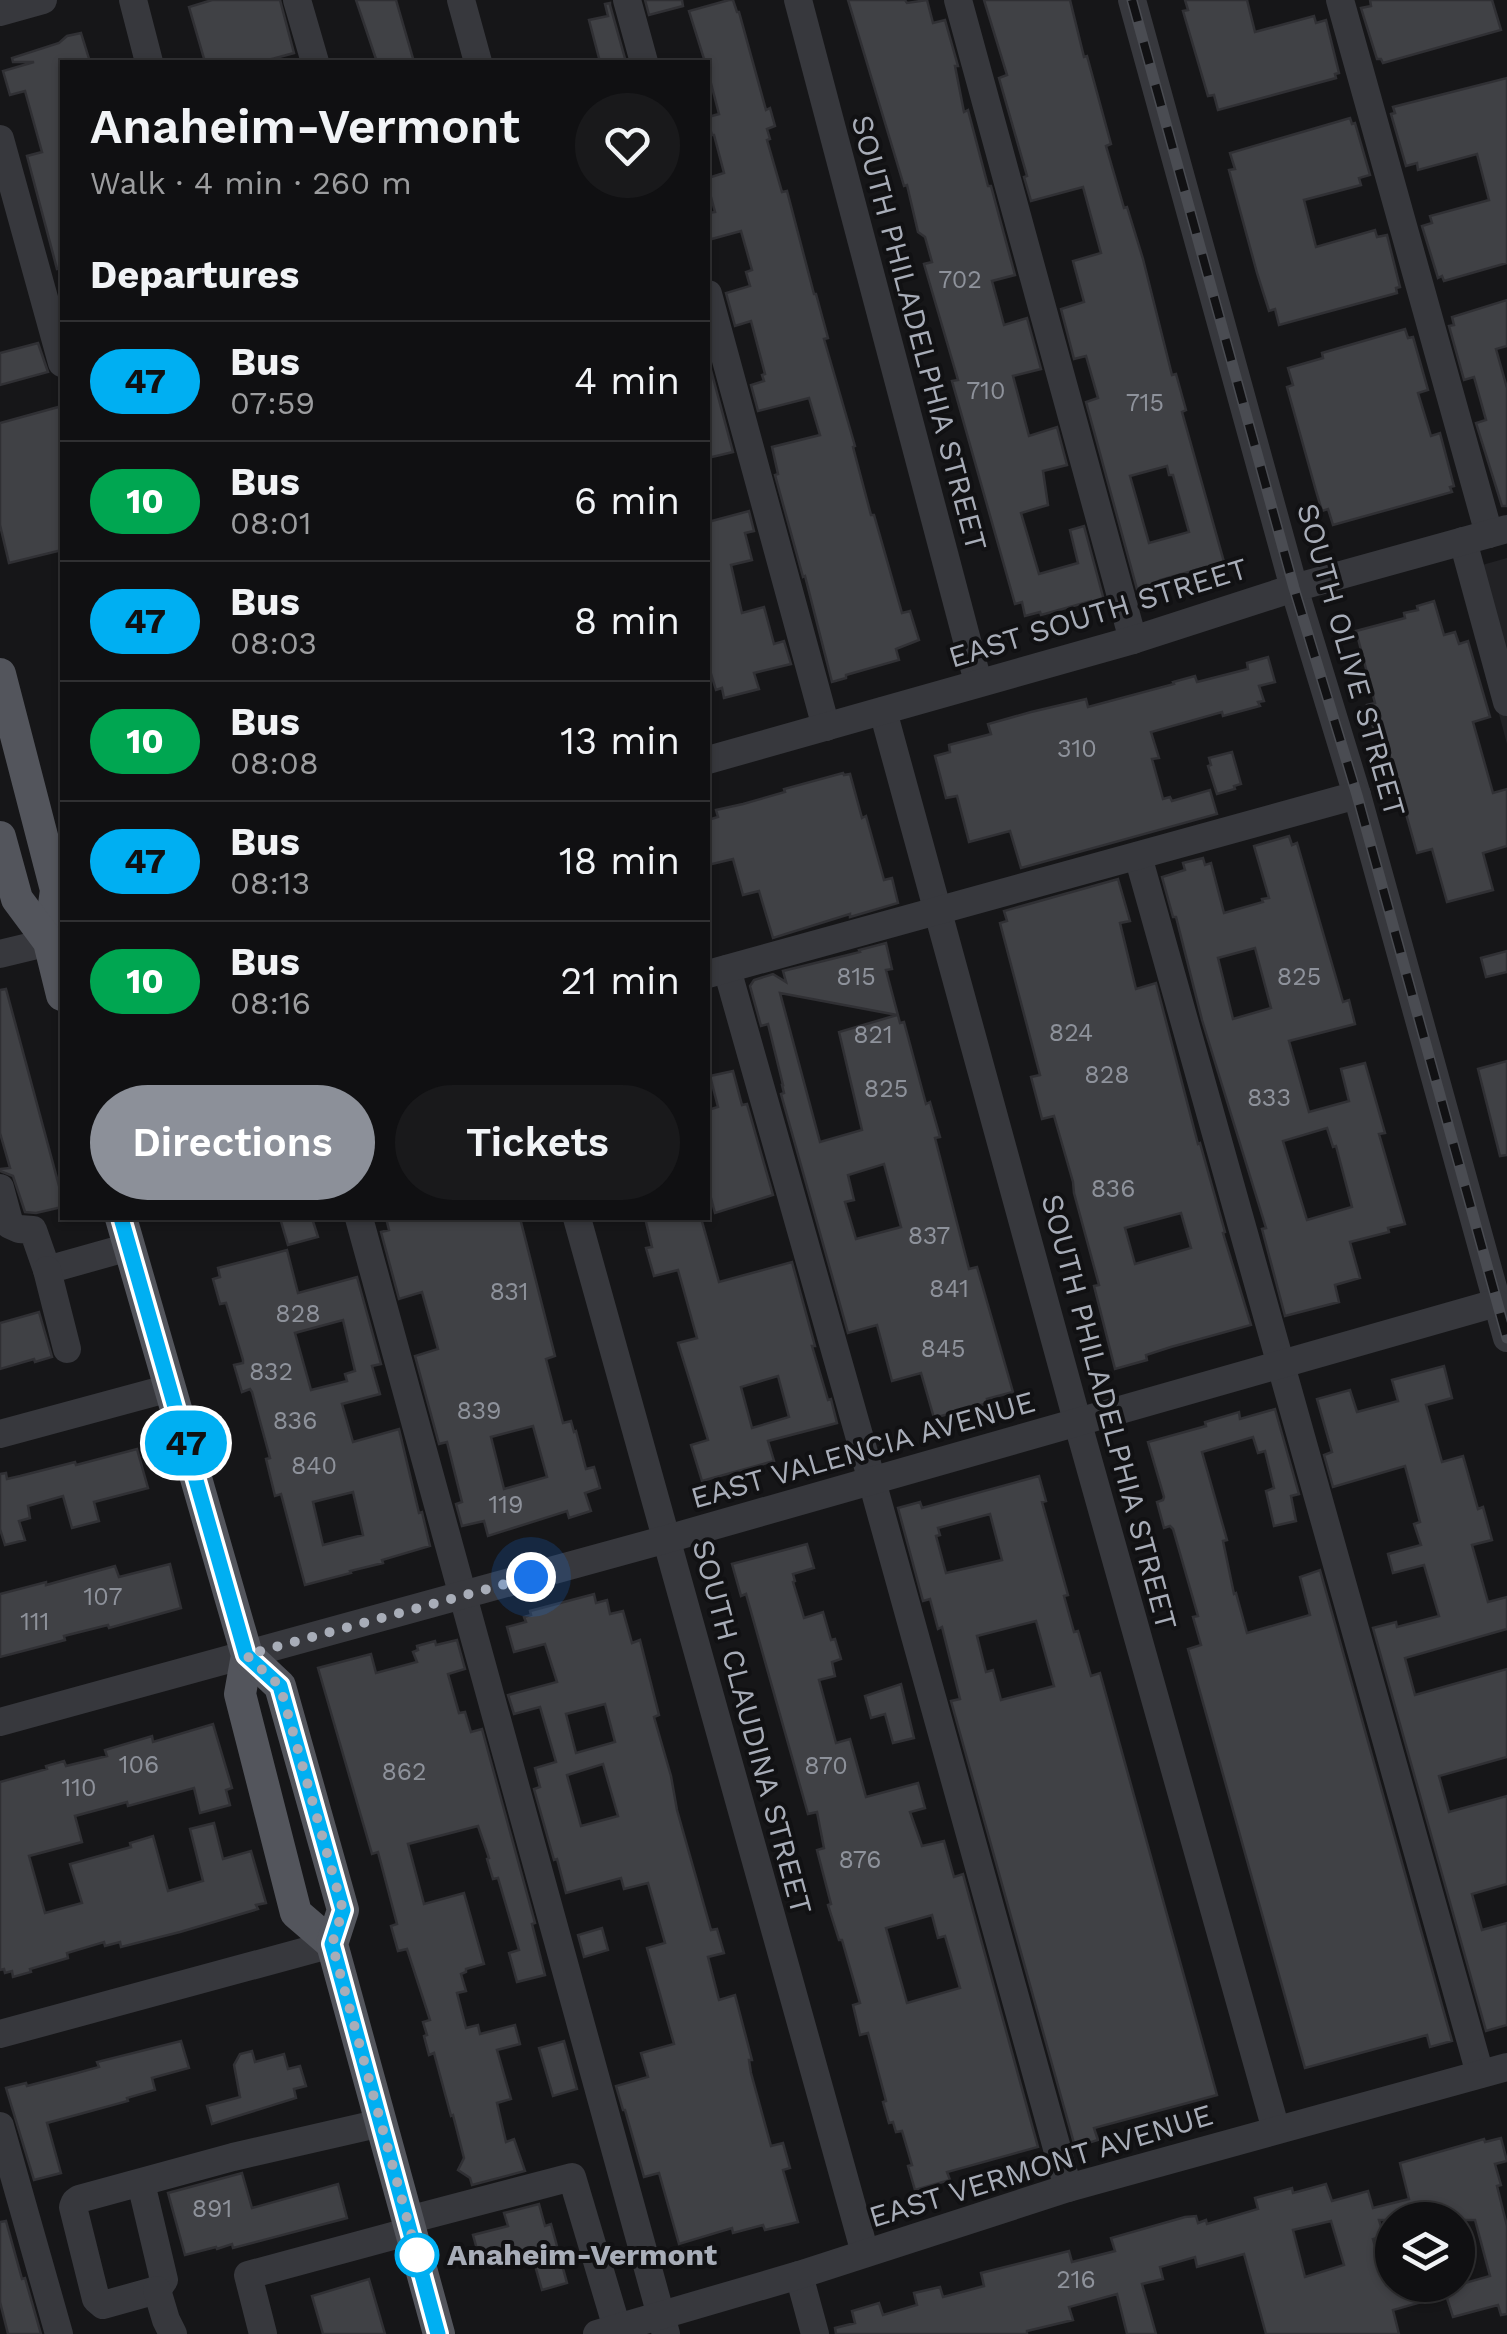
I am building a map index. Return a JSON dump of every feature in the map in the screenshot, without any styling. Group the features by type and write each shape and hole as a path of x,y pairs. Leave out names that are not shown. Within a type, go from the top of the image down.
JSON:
{"main road":[{"path":"0,674 56,890 60,977"},
{"path":"0,837 16,900 56,940"},
{"path":"125,1232 246,1655 240,1694 296,1913 332,1944"},
{"path":"246,1655 280,1686 343,1910 332,1944 438,2334"}],"street":[{"path":"132,0 148,60"},
{"path":"297,0 313,60"},
{"path":"462,0 477,60"},
{"path":"627,0 643,60"},
{"name":"SOUTH PHILADELPHIA STREET","path":"798,0 978,682"},
{"path":"958,0 1134,640"},
{"name":"SOUTH OLIVE STREET","path":"1132,0 1294,588 1357,795 1504,1324"},
{"path":"1340,0 1486,535 1507,702"},
{"path":"0,139 60,356"},
{"path":"710,301 826,727"},
{"name":"EAST SOUTH STREET","path":"710,759 1134,640 1294,588 1486,535"},
{"name":"SOUTH PHILADELPHIA STREET","path":"883,711 1276,2130"},
{"path":"1068,2188 872,1481 717,971 1357,795"},
{"path":"1138,856 1281,1365 1494,2071"},
{"path":"0,954 56,940"},
{"path":"1,1192 10,1225 33,1230 67,1348"},
{"path":"360,1220 664,2325"},
{"name":"SOUTH CLAUDINA STREET","path":"579,1220 865,2253"},
{"path":"46,1270 125,1232"},
{"name":"EAST VALENCIA AVENUE","path":"0,1722 1281,1365 1504,1324"},
{"path":"0,1434 170,1388"},
{"path":"0,2034 332,1944"},
{"name":"EAST VERMONT AVENUE","path":"607,2331 664,2325 799,2275 1068,2188 1494,2071"},
{"path":"141,2182 164,2280 157,2290 99,2304 73,2207 79,2199 141,2182 233,2158 381,2123"},
{"path":"0,2126 58,2334"},
{"path":"263,2334 248,2275 572,2177 607,2331"},
{"path":"799,2275 815,2334"},
{"path":"157,2290 172,2334"}],"shaded area":[{"path":"1507,558 1507,744 1461,571"}],"building":[{"path":"212,0 280,0 294,53 268,60 204,60 189,7"},
{"path":"356,0 396,0 413,60 376,60"},
{"path":"645,0 682,0 683,6 649,15"},
{"path":"733,0 739,12 766,110 770,108 775,126 767,129 767,140 782,192 787,191 816,294 828,338 824,339 871,515 902,613 910,611 919,640 896,649 899,660 832,682 775,475 778,474 772,447 820,435 809,398 758,411 751,385 764,381 765,374 751,321 735,326 726,293 750,286 746,272 752,270 741,231 710,239 710,213 715,212 710,177 724,173 710,128 710,116 719,114 710,80 710,60 704,60 689,11"},
{"path":"848,0 927,0 933,23 945,20 958,66 964,112 968,110 1015,275 992,281 1004,325 1027,318 1041,369 1013,376 1029,436 1057,427 1067,465 1043,471 1048,505 1021,513 1039,574 1078,563 1070,530 1084,526 1105,604 1093,607 1091,601 1025,616 1022,602 1015,604 952,381 958,380 924,264 932,262 925,237 918,232 907,185 904,186"},
{"path":"984,0 1070,0 1111,144 1106,146 1143,259 1172,375 1176,374 1186,410 1182,412 1224,562 1160,580 1162,587 1138,593 1086,402 1098,398 1086,356 1074,359 1061,309 1084,302 1073,261 1101,253 1083,187 1031,201 999,78 1007,75","holes":["1167,466 1169,475 1173,475 1189,532 1149,543 1130,476"]},
{"path":"1185,0 1247,0 1255,32 1314,16 1316,23 1326,20 1339,73 1336,78 1218,110 1214,95 1208,96 1183,11 1188,10"},
{"path":"1370,0 1492,0 1501,30 1383,63 1377,59 1361,8 1371,6"},
{"path":"610,3 625,60 599,60 589,20 608,16 605,4"},
{"path":"81,33 89,60 60,60 57,269 27,156 42,152 25,91 10,95 3,71 34,62 13,62 12,58 59,43 67,36"},
{"path":"1507,78 1507,263 1444,281 1442,276 1438,278 1422,226 1432,223 1430,216 1489,200 1477,154 1418,170 1417,163 1406,166 1391,114 1395,113 1393,107"},
{"path":"1350,118 1355,123 1370,175 1359,178 1361,185 1304,200 1316,247 1375,230 1377,237 1387,235 1400,287 1396,288 1397,293 1279,325 1275,309 1269,311 1257,273 1229,170 1235,169 1230,153"},
{"path":"1507,300 1507,346 1496,349 1507,388 1507,506 1502,506 1476,423 1486,420 1474,377 1464,380 1449,326 1454,325 1452,317"},
{"path":"1405,329 1408,338 1413,337 1428,390 1418,393 1431,436 1440,433 1454,486 1450,487 1452,492 1333,525 1328,509 1322,511 1316,491 1287,387 1293,385 1288,368 1323,358 1322,353"},
{"path":"38,343 48,372 0,385 0,353"},
{"path":"710,366 733,452 710,458"},
{"path":"60,407 60,550 9,563 0,525 0,423"},
{"path":"749,511 754,531 745,533 752,560 731,565 742,613 764,607 774,644 784,641 791,664 754,673 759,689 724,698 722,688 716,690 710,670 710,521"},
{"path":"1434,601 1444,635 1455,632 1459,644 1468,641 1490,717 1473,722 1493,793 1507,789 1507,846 1483,853 1493,890 1447,902 1432,849 1417,853 1381,725 1373,727 1367,705 1375,703 1356,631 1405,618 1404,613"},
{"path":"1268,657 1275,682 1259,686 1264,701 1258,702 1260,706 1151,732 1159,758 1152,759 1163,799 1170,797 1172,801 1210,790 1217,814 1021,868 1010,831 969,842 957,796 946,798 935,756 950,752 949,745 991,734 988,724 1031,712 1086,699 1088,707 1195,676 1197,682 1248,669 1247,663"},
{"path":"1232,752 1241,784 1217,794 1209,758"},
{"path":"850,774 884,880 892,878 898,903 773,938 759,891 743,895 733,859 710,865 710,819 718,817 716,810 785,792 784,789"},
{"path":"1289,836 1292,845 1297,843 1343,1002 1349,1000 1355,1024 1289,1041 1309,1112 1349,1101 1341,1069 1365,1063 1385,1133 1379,1134 1405,1224 1350,1242 1360,1278 1335,1285 1339,1302 1285,1316 1262,1229 1266,1228 1162,877 1185,870 1183,863 1203,858 1205,865 1211,863 1224,913 1263,902 1262,899 1269,898 1254,846","holes":["1255,948 1271,1008 1233,1019 1218,958","1327,1128 1333,1147 1336,1146 1352,1207 1307,1220 1283,1141"]},
{"path":"1118,879 1130,921 1120,923 1136,989 1156,983 1251,1325 1146,1355 1147,1360 1115,1369 1073,1182 1054,1116 1042,1119 1031,1077 1040,1075 1000,923 1007,921 1004,911","holes":["1181,1213 1191,1248 1135,1264 1125,1228"]},
{"path":"886,943 892,969 886,970 926,1104 930,1102 940,1137 935,1138 969,1269 977,1267 1013,1392 934,1418 921,1373 892,1381 877,1325 848,1333 781,1094 783,1085 768,1024 761,1026 750,986 754,980 773,974 786,982 783,971","holes":["780,993 897,1015 839,1032 862,1130 820,1142","884,1164 901,1227 856,1239 845,1202 854,1200 848,1175"]},
{"path":"1507,951 1507,972 1486,977 1481,958"},
{"path":"6,989 60,1190 60,1207 36,1213 25,1212 13,1176 0,1171 10,1168 0,1133 0,990"},
{"path":"1507,1061 1507,1155 1500,1156 1478,1069"},
{"path":"733,1071 742,1105 747,1104 773,1195 715,1213 710,1194 710,1109 718,1107 710,1076"},
{"path":"281,1220 313,1220 318,1237 288,1245"},
{"path":"386,1220 521,1220 555,1356 546,1359 563,1423 571,1421 586,1469 594,1467 600,1488 585,1493 591,1511 569,1518 567,1511 488,1536 484,1521 462,1526 456,1504 462,1502 447,1442 439,1444 415,1356 438,1349 422,1292 399,1299 381,1232 389,1230","holes":["533,1426 547,1477 504,1489 491,1437"]},
{"path":"645,1220 702,1220 719,1282 792,1262 812,1346 837,1423 768,1441 774,1461 702,1481 691,1445 708,1440 678,1343 697,1338 678,1270 654,1276 646,1248 652,1247","holes":["778,1376 789,1417 752,1428 741,1387"]},
{"path":"287,1250 298,1293 357,1277 381,1364 372,1366 380,1394 342,1404 353,1442 399,1429 430,1546 305,1585 281,1494 275,1496 266,1459 270,1458 252,1392 242,1392 234,1365 243,1360 226,1303 220,1304 213,1279 220,1277 218,1268","holes":["343,1320 355,1371 345,1374 347,1381 311,1390 295,1333","353,1492 363,1535 323,1545 313,1502"]},
{"path":"39,1312 52,1357 0,1369 0,1323"},
{"path":"1444,1366 1452,1398 1426,1405 1442,1462 1463,1456 1478,1509 1483,1507 1492,1540 1472,1545 1488,1602 1507,1597 1507,1629 1405,1658 1415,1695 1507,1669 1507,1757 1439,1776 1449,1812 1507,1796 1507,1884 1472,1894 1482,1930 1507,1923 1507,2025 1486,2031 1373,1628 1396,1622 1397,1627 1439,1616 1424,1565 1393,1573 1388,1554 1421,1545 1414,1524 1420,1522 1405,1466 1333,1487 1324,1455 1332,1452 1317,1399 1350,1390 1357,1412 1398,1401 1392,1380"},
{"path":"1275,1409 1299,1494 1291,1496 1296,1521 1274,1526 1266,1491 1274,1488 1265,1451 1258,1453 1253,1437 1202,1452 1227,1540 1223,1541 1234,1594 1247,1633 1310,1615 1300,1577 1320,1570 1452,2041 1430,2047 1427,2035 1305,2068 1188,1649 1201,1645 1193,1617 1198,1616 1173,1529 1164,1528 1157,1502 1164,1497 1148,1442 1239,1412 1240,1419"},
{"path":"137,1449 148,1488 94,1502 99,1521 72,1528 63,1496 28,1506 30,1518 19,1521 25,1540 5,1545 0,1529 0,1474 6,1473 7,1479"},
{"path":"1039,1476 1074,1632 1078,1631 1091,1676 1100,1673 1217,2095 1094,2128 1098,2140 1075,2147 951,1701 960,1699 942,1627 938,1629 930,1599 923,1601 898,1508 920,1502 922,1508","holes":["990,1514 1002,1560 946,1573 936,1536 940,1535 938,1528","1036,1621 1054,1686 1001,1700 993,1670 986,1672 977,1636"]},
{"path":"807,1544 814,1568 793,1574 793,1582 804,1618 823,1612 841,1659 832,1662 835,1676 819,1680 836,1743 850,1739 866,1797 918,1783 925,1808 910,1812 922,1846 944,1841 954,1877 963,1874 1038,2147 947,2172 950,2180 915,2190 902,2131 896,2132 893,2122 889,2123 868,2033 860,2035 853,2005 860,2003 828,1905 831,1904 817,1850 824,1848 817,1812 808,1814 746,1594 741,1596 732,1564","holes":["932,1915 938,1938 945,1936 960,1988 907,2003 886,1928"]},
{"path":"170,1564 181,1608 64,1636 65,1640 0,1657 0,1594 115,1566 119,1577"},
{"path":"594,1594 596,1603 607,1600 610,1614 623,1611 632,1643 640,1640 677,1810 711,1930 717,1929 724,1953 708,1957 719,2000 735,1995 771,2146 783,2143 790,2168 783,2170 798,2222 733,2233 732,2228 679,2244 659,2173 644,2177 616,2086 648,2077 641,2053 674,2044 647,1948 665,1943 648,1883 624,1889 621,1878 566,1893 534,1789 540,1787 535,1768 556,1762 540,1707 514,1714 508,1695 557,1682 545,1644 514,1652 507,1627 526,1622 524,1617 531,1615 530,1611","holes":["605,1704 615,1742 576,1753 566,1714","603,1764 618,1816 581,1826 567,1775"]},
{"path":"457,1640 465,1669 448,1674 459,1713 465,1712 471,1732 482,1729 535,1923 532,1924 545,1975 517,1982 509,1953 519,1950 478,1826 408,1844 424,1904 464,1893 484,1964 461,1974 466,1991 457,1993 466,2028 478,2025 480,2034 515,2025 520,2044 497,2050 511,2099 497,2103 506,2142 514,2139 525,2171 472,2185 470,2178 458,2170 464,2158 434,2053 429,2055 424,2036 427,2035 423,2022 430,2020 407,1949 398,1951 391,1926 397,1924 378,1852 372,1854 318,1668 371,1654 376,1673 417,1662 413,1652 418,1650 417,1646"},
{"path":"901,1684 914,1738 893,1743 885,1714 871,1718 865,1696"},
{"path":"213,1724 232,1788 226,1790 230,1805 200,1813 194,1788 75,1816 82,1842 29,1856 45,1913 82,1903 70,1864 131,1847 130,1843 153,1836 168,1891 203,1881 190,1829 214,1823 223,1859 251,1851 266,1903 256,1905 258,1909 121,1947 120,1942 105,1946 104,1942 67,1953 68,1958 13,1977 12,1971 0,1970 0,1782 64,1761 66,1766 107,1756 105,1750 152,1736 153,1742"},
{"path":"602,1928 608,1950 584,1957 578,1935"},
{"path":"181,2041 189,2068 152,2078 155,2090 47,2123 61,2173 34,2180 6,2088 77,2073 99,2067 97,2062"},
{"path":"564,2041 577,2089 553,2096 539,2048"},
{"path":"252,2051 255,2062 284,2054 288,2069 300,2066 306,2086 294,2089 296,2098 212,2124 207,2106 240,2097 234,2065 240,2054"},
{"path":"1501,2138 1507,2161 1495,2164 1507,2226 1507,2314 1501,2315 1498,2305 1453,2317 1448,2302 1475,2302 1475,2280 1490,2276 1475,2220 1475,2202 1397,2202 1409,2199 1400,2163 1484,2139 1485,2142"},
{"path":"242,2173 252,2208 338,2184 347,2218 233,2248 232,2244 185,2255 168,2193"},
{"path":"1326,2184 1332,2201 1368,2191 1373,2208 1375,2302 1421,2302 1393,2310 1399,2334 1266,2334 1244,2254 1197,2267 1195,2257 1160,2267 1163,2279 1142,2284 1156,2334 1127,2334 1117,2294 1069,2307 1073,2320 1027,2334 836,2334 835,2328 855,2323 852,2311 879,2303 883,2315 917,2305 914,2293 940,2287 943,2297 984,2286 981,2273 1069,2251 1072,2262 1115,2251 1111,2238 1185,2217 1196,2216 1198,2223 1206,2220 1207,2224 1258,2209 1255,2198 1292,2188 1293,2193","holes":["1331,2221 1344,2265 1305,2277 1293,2230"]},
{"path":"539,2204 545,2226 551,2224 567,2283 542,2290 532,2255 517,2259 515,2250 480,2260 473,2235 508,2226 504,2213"},
{"path":"6,2221 41,2334 8,2334 0,2302 0,2222"},
{"path":"369,2279 385,2334 323,2334 312,2296"}],"railway":[{"path":"1132,0 1507,1338"}],"bus line":[{"name":"47","path":"122,1220 246,1655 280,1686 343,1910 332,1944 438,2334"}],"place":[{"name":"Anaheim-Vermont","path":"417,2255"}],"route":[{"path":"417,2255 419,2262 332,1944 343,1910 280,1686 246,1655 531,1577"}]}
